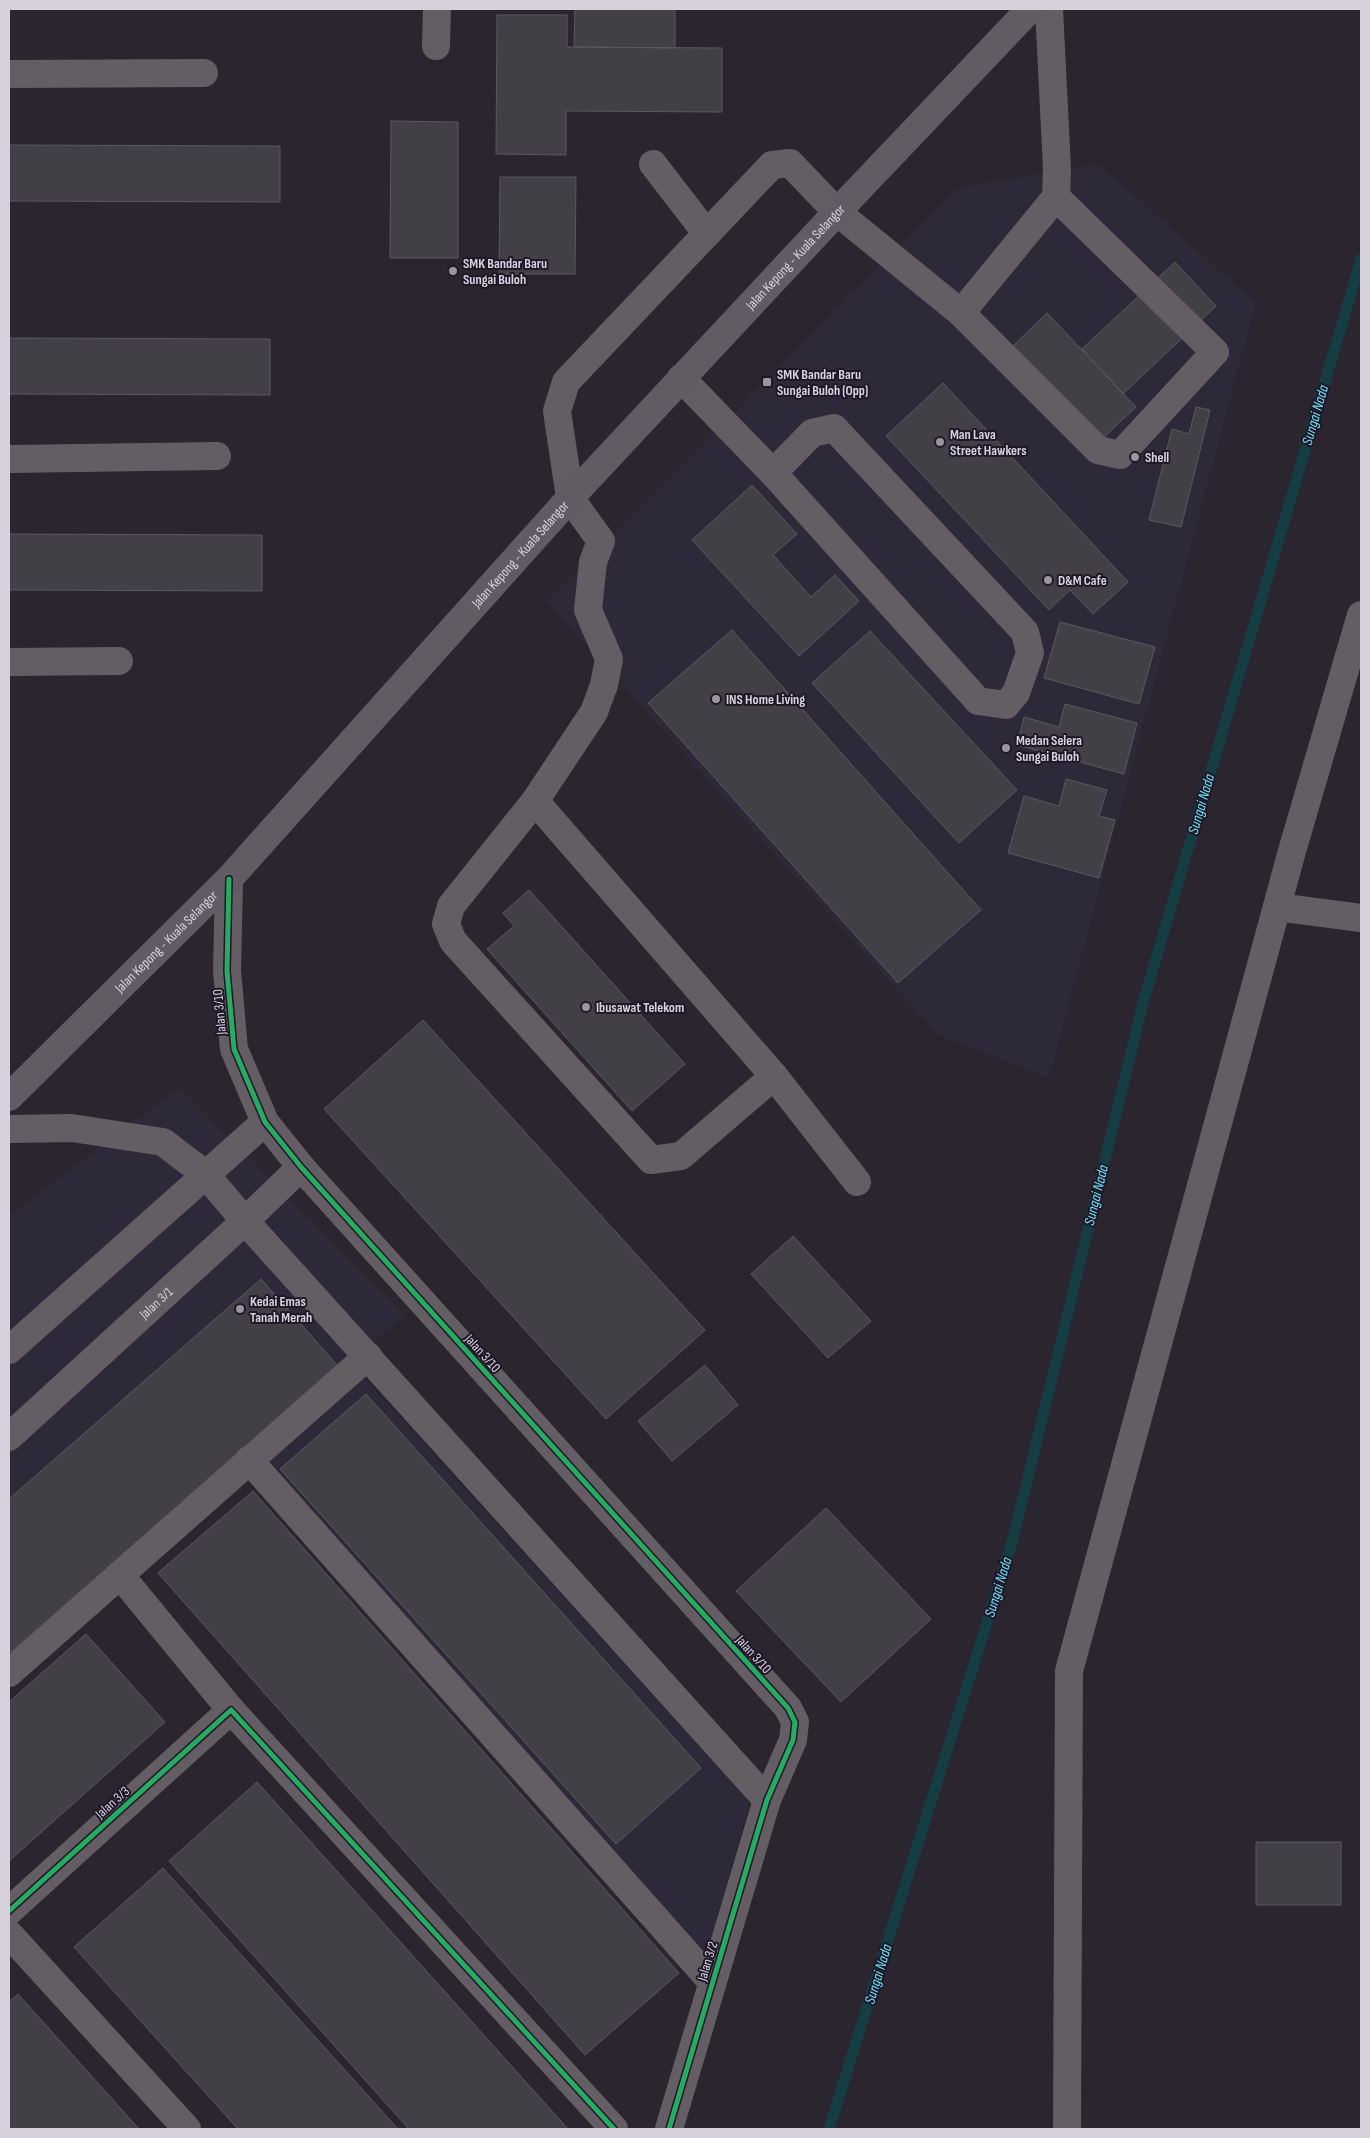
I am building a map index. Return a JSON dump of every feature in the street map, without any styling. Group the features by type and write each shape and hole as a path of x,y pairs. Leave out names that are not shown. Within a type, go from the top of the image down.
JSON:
{"highway":[{"name":"Jalan Kepong - Kuala Selangor","path":"9,1096 229,879 570,498 1030,9"}],"street":[{"path":"436,46 437,9"},
{"path":"960,313 1056,197 1057,169 1049,9"},
{"path":"9,74 204,73"},
{"path":"774,1076 681,1156 651,1160 453,941 446,924 451,906 535,801 594,712 604,684 609,659 588,610 593,562 601,542 570,498 557,411 566,382 772,165 790,163 837,212 960,313 1098,450 1120,455 1215,352 1056,197"},
{"path":"653,164 707,234"},
{"path":"682,378 773,473 978,701 1006,705 1016,693 1030,654 1025,632 834,428 812,433 773,473"},
{"path":"9,459 217,456"},
{"path":"1067,2129 1069,1671 1277,907 1361,616"},
{"path":"9,662 118,661"},
{"path":"535,801 774,1076 857,1182"},
{"name":"Jalan 3/10","path":"229,879 227,971 234,1049 265,1122 301,1167 788,1708 795,1722 793,1740 766,1800"},
{"path":"1277,907 1361,918"},
{"path":"9,1350 265,1122"},
{"path":"9,1129 72,1128 163,1142 205,1174 245,1222 368,1356 766,1800"},
{"name":"Jalan 3/1","path":"9,1437 245,1222 301,1167"},
{"path":"10,1671 368,1356"},
{"path":"250,1460 712,1982"},
{"path":"120,1575 230,1710 614,2129"},
{"name":"Jalan 3/3","path":"9,1911 230,1710"},
{"name":"Jalan 3/2","path":"668,2129 766,1800"},
{"path":"9,1934 188,2129"}],"shaded area":[{"path":"1098,164 1256,302 1049,1078 938,1035 546,601 957,188"},
{"path":"179,1088 405,1315 9,1666 9,1216"},
{"path":"361,1375 750,1801 705,1962 265,1461"}],"building":[{"path":"575,9 675,9 675,48 574,47"},
{"path":"497,15 567,15 567,47 722,48 722,112 566,111 566,155 496,154"},
{"path":"391,121 458,122 458,258 390,258"},
{"path":"9,145 280,146 280,202 9,201"},
{"path":"500,177 576,177 575,274 499,274"},
{"path":"1175,262 1216,306 1123,394 1082,349"},
{"path":"1047,313 1136,407 1101,440 1012,347"},
{"path":"9,338 270,339 270,395 9,394"},
{"path":"943,383 1128,582 1093,614 1070,590 1049,610 886,436"},
{"path":"1196,407 1210,410 1181,527 1149,520 1172,429 1189,434"},
{"path":"752,485 797,534 773,555 811,597 835,575 859,601 799,656 692,540"},
{"path":"9,534 262,535 262,591 9,590"},
{"path":"1060,622 1155,647 1139,704 1044,678"},
{"path":"732,630 981,910 898,983 648,703"},
{"path":"870,631 1017,790 959,843 812,683"},
{"path":"1065,704 1137,723 1124,774 1017,745 1024,717 1059,727"},
{"path":"1066,779 1107,790 1099,816 1115,820 1099,878 1008,853 1024,796 1059,806"},
{"name":"Ibusawat Telekom","path":"529,890 685,1064 632,1111 487,949 514,926 503,913"},
{"path":"423,1020 705,1330 606,1419 324,1109"},
{"path":"793,1236 871,1321 828,1358 751,1274"},
{"path":"261,1279 338,1366 11,1652 9,1649 9,1499"},
{"path":"705,1365 738,1405 672,1461 638,1421"},
{"path":"366,1394 701,1768 616,1844 280,1469"},
{"path":"253,1491 679,1973 585,2055 158,1573"},
{"path":"826,1508 931,1619 841,1702 736,1591"},
{"path":"86,1634 165,1722 9,1861 9,1702"},
{"path":"257,1782 568,2129 409,2129 169,1861"},
{"path":"1256,1842 1341,1842 1341,1905 1256,1905"},
{"path":"163,1868 398,2129 238,2129 74,1947"},
{"path":"18,1994 139,2129 9,2129 9,2002"}],"waterway":[{"name":"Sungai Nada","path":"829,2129 1013,1539 1143,1003 1361,259"}],"cycle path":[{"path":"229,879 227,971 234,1049 265,1122 301,1167 788,1708 795,1722 793,1740 767,1800 669,2129"},
{"path":"9,1911 231,1710 614,2129"}],"place":[{"name":"SMK Bandar Baru Sungai Buloh","path":"453,271"},
{"name":"SMK Bandar Baru Sungai Buloh (Opp)","path":"767,382"},
{"name":"Man Lava Street Hawkers","path":"940,442"},
{"name":"Shell","path":"1135,457"},
{"name":"D&M Cafe","path":"1048,580"},
{"name":"INS Home Living","path":"716,699"},
{"name":"Medan Selera Sungai Buloh","path":"1006,748"},
{"name":"Ibusawat Telekom","path":"586,1007"},
{"name":"Kedai Emas Tanah Merah","path":"240,1309"}]}
